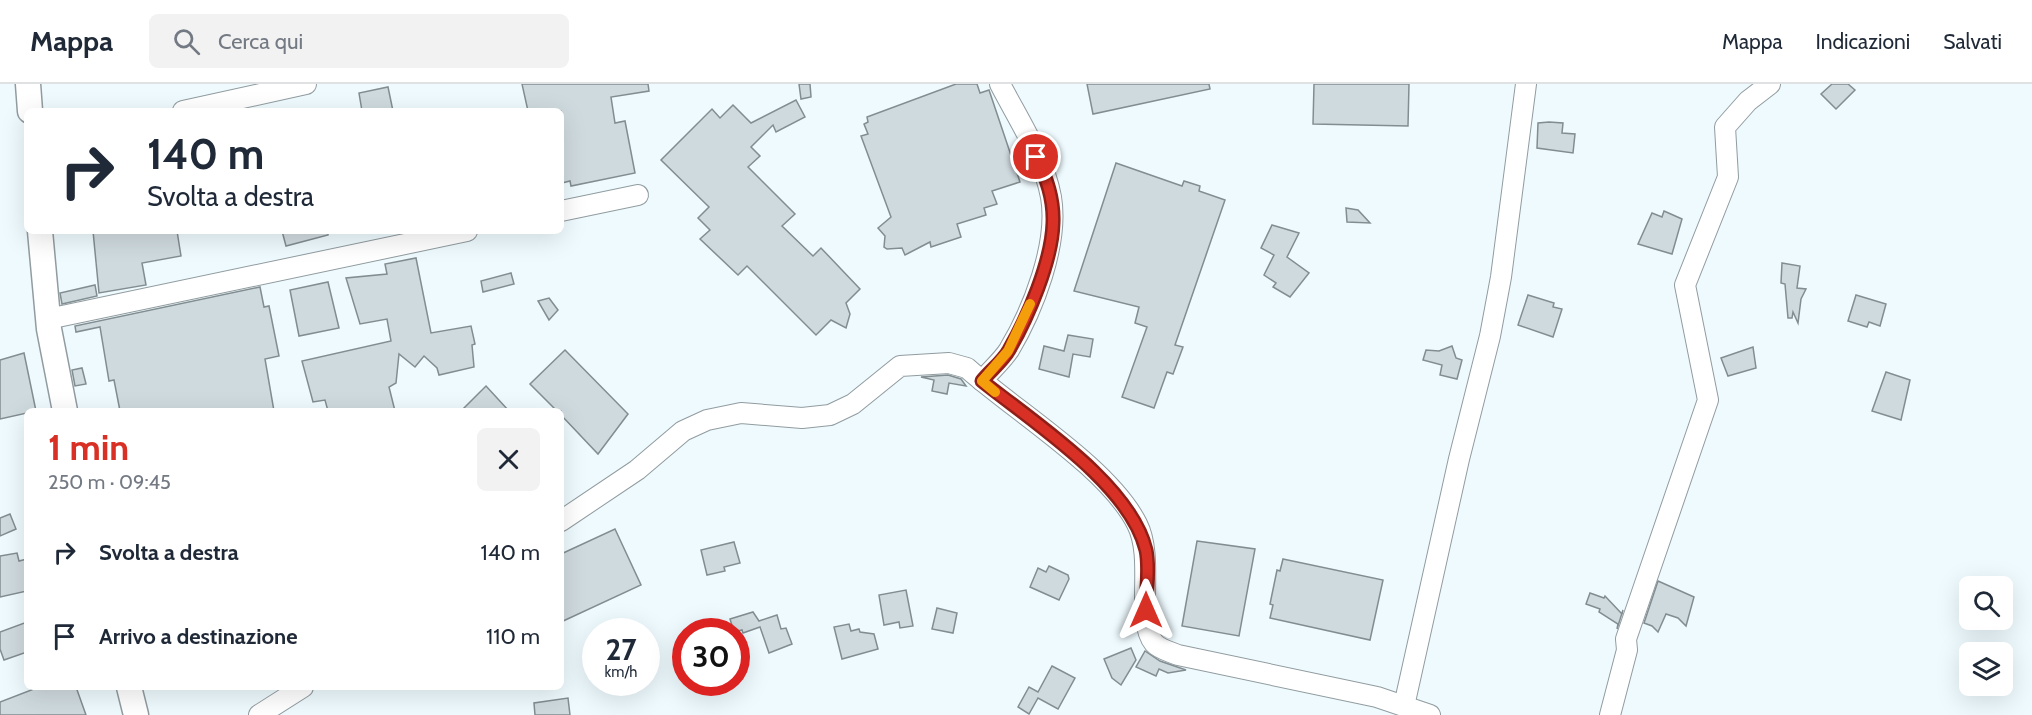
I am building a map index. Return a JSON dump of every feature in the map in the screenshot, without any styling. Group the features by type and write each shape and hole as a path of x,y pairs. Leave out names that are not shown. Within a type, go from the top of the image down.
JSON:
{"main road":[{"path":"28,84 30,108"},
{"path":"40,234 48,319 64,408"},
{"path":"130,690 136,715"}],"street":[{"path":"197,108 306,84"},
{"path":"982,381 1008,351 1033,298 1048,253 1053,224 1051,197 1045,175 1000,84"},
{"path":"1404,706 1459,459 1490,336 1501,277 1526,84"},
{"path":"1610,715 1627,650 1626,639 1708,400 1685,285 1728,177 1725,127 1748,102 1770,84"},
{"path":"564,210 638,195"},
{"path":"48,319 453,234"},
{"path":"564,519 638,470 683,430 707,420 741,413 771,413 802,418 830,415 853,404 900,366 953,363 967,368 1083,462 1123,502 1137,524 1146,552 1146,629 1156,645 1178,655 1377,697 1430,715"},
{"path":"259,715 298,690"}],"building":[{"path":"522,84 648,84 649,91 611,97 615,123 625,121 635,173 571,186 570,181 564,182 564,108 527,108"},
{"path":"799,84 810,84 811,97 801,99"},
{"path":"956,84 977,84 980,93 989,90 1020,182 992,191 997,204 984,208 986,215 957,224 961,237 931,247 930,242 905,255 902,248 887,249 884,247 885,236 878,228 891,217 861,136 868,134 864,124 868,122 867,117"},
{"path":"1087,84 1209,84 1210,89 1093,114"},
{"path":"1314,84 1409,84 1408,126 1313,124"},
{"path":"1832,84 1848,84 1855,90 1836,109 1821,94"},
{"path":"388,87 392,108 362,108 359,93"},
{"path":"796,100 805,117 776,132 773,125 751,147 760,156 748,167 795,214 782,226 813,256 821,248 860,289 846,303 850,314 846,328 831,320 816,335 747,266 738,275 700,239 710,230 698,218 709,207 661,160 712,109 720,118 733,105 751,123"},
{"path":"1538,123 1563,123 1562,133 1575,134 1573,153 1537,148"},
{"path":"1116,163 1182,186 1184,181 1200,186 1199,191 1225,200 1175,345 1183,347 1173,374 1167,372 1154,408 1122,397 1147,327 1135,323 1139,307 1074,291"},
{"path":"1346,208 1358,210 1370,223 1347,222"},
{"path":"1664,211 1682,219 1672,254 1638,244 1652,213 1662,217"},
{"path":"1272,225 1299,233 1287,257 1309,273 1290,297 1273,287 1276,283 1264,275 1274,255 1261,248"},
{"path":"93,234 177,234 181,256 142,263 146,285 99,293"},
{"path":"283,234 328,234 328,235 286,246"},
{"path":"416,258 431,333 471,326 475,344 472,345 474,367 439,375 437,368 424,356 415,367 399,354 396,383 389,387 394,408 327,408 325,400 313,402 302,361 391,341 387,319 360,324 346,278 387,274 385,264"},
{"path":"1782,263 1800,266 1797,288 1806,289 1801,299 1798,323 1793,312 1792,318 1788,318 1785,284 1781,283"},
{"path":"511,273 514,284 483,292 481,281"},
{"path":"328,282 339,328 299,336 290,290"},
{"path":"95,285 97,296 62,304 60,293"},
{"path":"260,287 264,307 269,306 279,356 265,359 273,408 119,408 114,380 109,381 100,327 76,332 75,326"},
{"path":"1528,295 1554,303 1553,307 1562,309 1553,337 1518,325"},
{"path":"1856,295 1886,304 1880,326 1869,322 1867,327 1848,321"},
{"path":"549,298 558,310 549,320 538,301"},
{"path":"1068,335 1093,339 1090,357 1073,354 1069,377 1039,369 1044,346 1064,351"},
{"path":"1452,346 1456,358 1462,360 1457,379 1440,375 1442,365 1423,360 1426,350 1439,351"},
{"path":"1753,347 1756,368 1728,376 1721,358"},
{"path":"565,350 628,414 598,454 564,418 564,408 554,408 530,384"},
{"path":"24,353 35,408 24,408 24,414 0,419 0,360"},
{"path":"82,368 86,384 75,386 72,370"},
{"path":"1886,372 1910,380 1901,420 1872,411"},
{"path":"948,375 961,379 966,386 949,383 947,394 932,391 934,380 921,377"},
{"path":"486,386 506,408 464,408"},
{"path":"10,514 16,529 0,536 0,518"},
{"path":"615,529 641,585 564,621 564,553"},
{"path":"1197,541 1255,549 1239,636 1182,626"},
{"path":"734,542 740,563 724,567 725,571 707,575 701,550"},
{"path":"17,553 19,561 24,560 24,592 0,597 0,556"},
{"path":"1283,559 1383,580 1370,640 1270,618 1273,605 1270,604 1277,570 1280,571"},
{"path":"1049,566 1068,575 1069,579 1059,600 1030,587 1038,568 1046,572"},
{"path":"1658,581 1694,597 1686,626 1678,618 1666,614 1658,632 1652,626 1644,623"},
{"path":"906,590 913,626 900,628 899,622 884,625 879,595"},
{"path":"1590,593 1604,598 1605,596 1622,614 1617,629 1618,624 1599,612 1600,609 1586,604"},
{"path":"937,608 957,613 953,633 932,629"},
{"path":"753,612 759,621 777,615 781,629 786,628 792,644 769,653 760,627 750,631 750,618 733,618"},
{"path":"24,623 24,653 4,660 0,649 0,632"},
{"path":"849,624 851,631 859,629 860,632 874,634 878,649 842,659 834,627"},
{"path":"1131,648 1136,660 1121,685 1112,678 1104,659"},
{"path":"1145,651 1160,661 1186,670 1168,673 1159,669 1156,676 1136,667"},
{"path":"1052,666 1075,678 1058,709 1038,698 1029,714 1018,707 1029,687 1038,692"},
{"path":"31,690 77,690 86,715 0,715 0,702"},
{"path":"568,698 570,715 535,715 534,703"}],"slow traffic":[{"path":"995,392 982,381 1008,351 1030,304"}],"route":[{"path":"1036,157 1045,175 1051,197 1053,224 1048,253 1033,298 1008,351 982,381 1083,462 1123,502 1137,524 1146,552 1146,610"}]}
